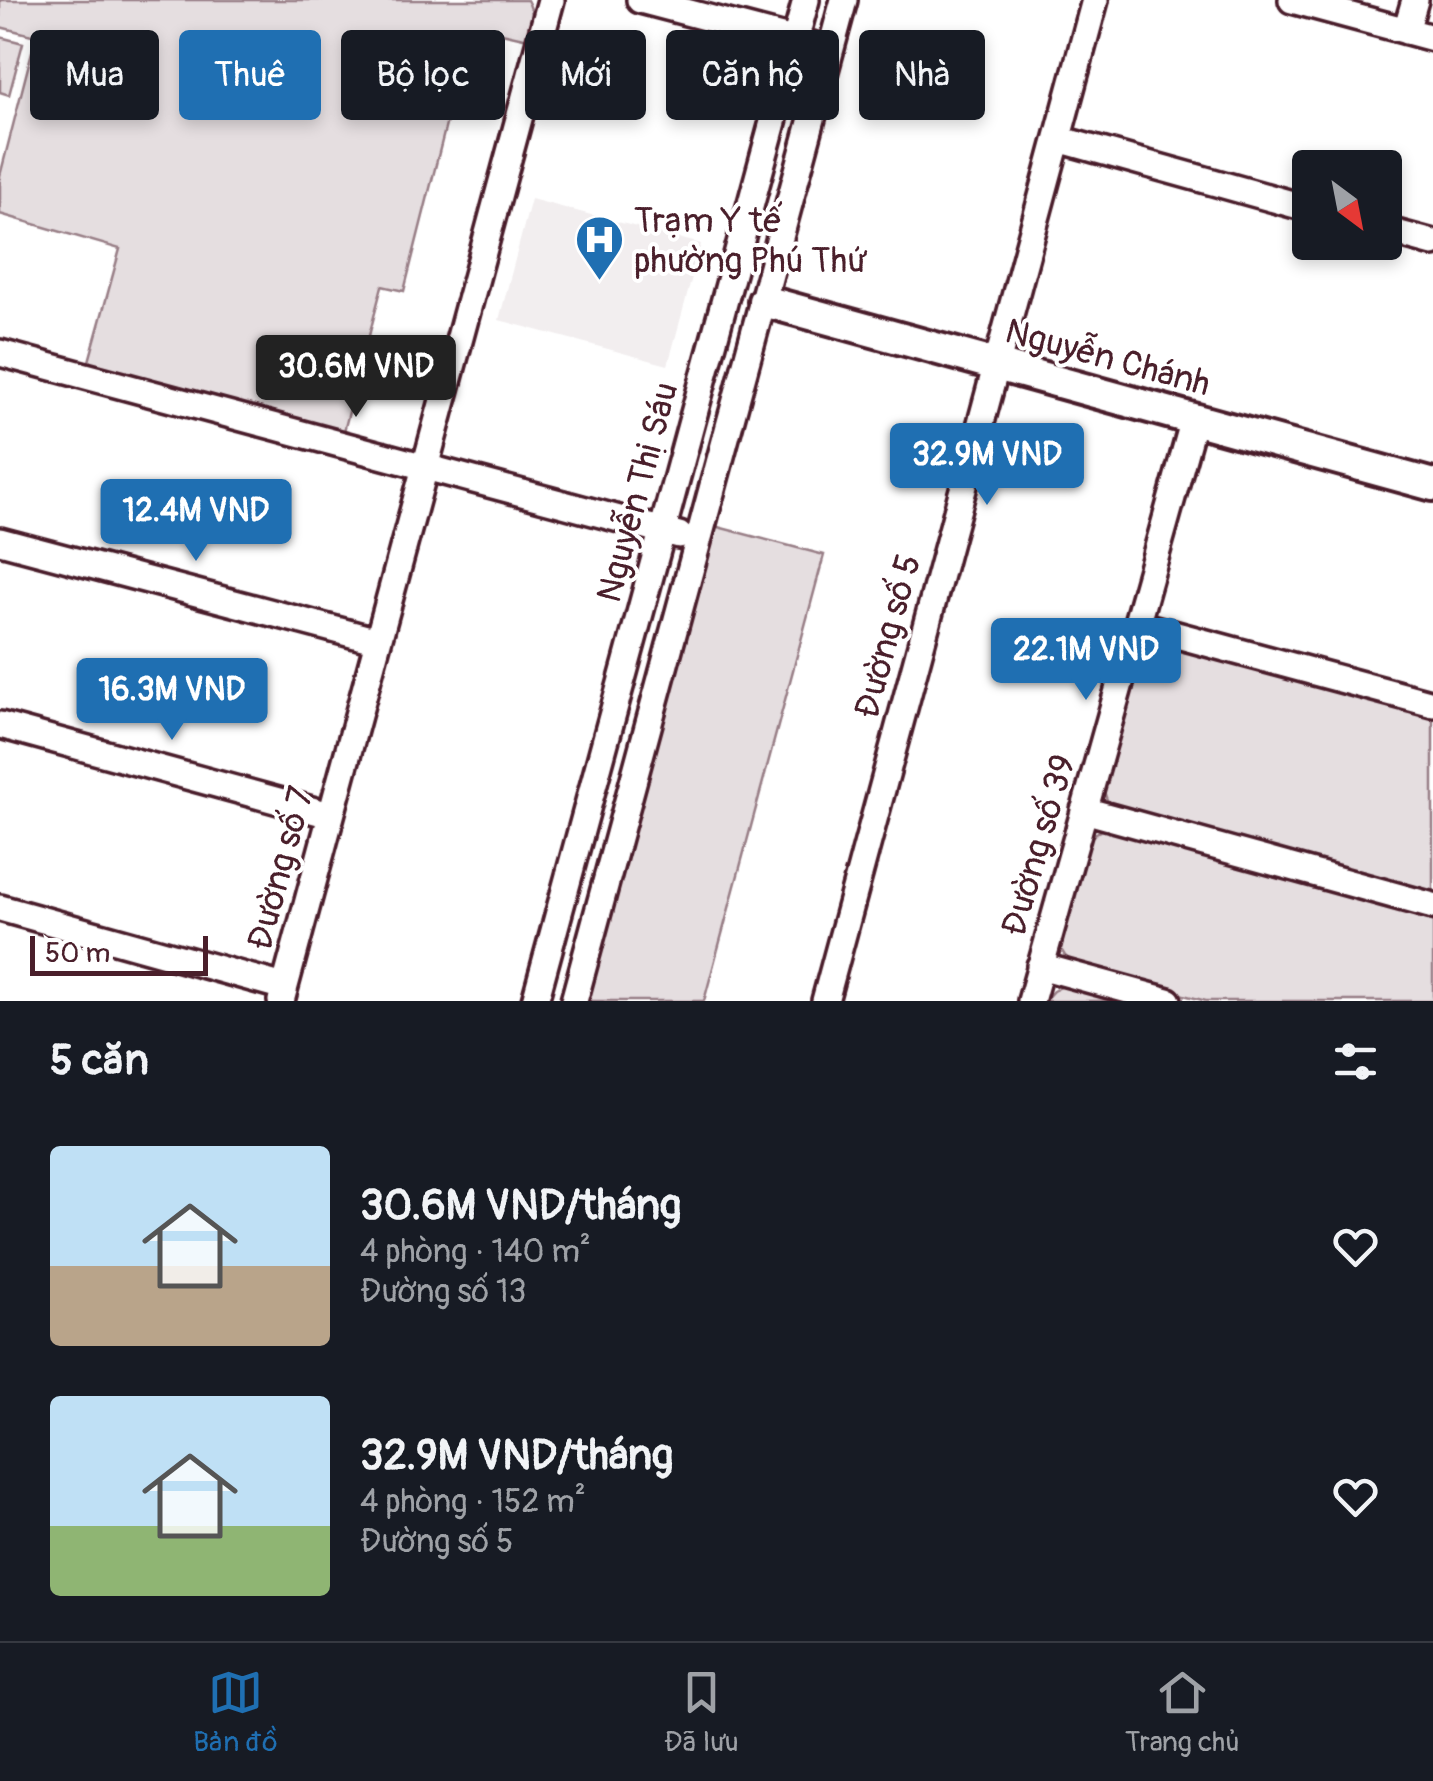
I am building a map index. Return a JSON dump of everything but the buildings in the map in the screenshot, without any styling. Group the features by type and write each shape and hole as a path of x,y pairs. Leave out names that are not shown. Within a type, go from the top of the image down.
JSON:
{"street":[{"name":"Đường số 7","path":"282,994 550,0"},
{"path":"640,0 753,30"},
{"name":"Nguyễn Thị Sáu","path":"798,30 806,0"},
{"name":"Nguyễn Thị Sáu","path":"836,30 844,0"},
{"name":"Đường số 5","path":"825,1001 1095,0"},
{"path":"1292,0 1433,38"},
{"path":"1406,31 1415,0"},
{"name":"Nguyễn Thị Sáu","path":"535,1001 774,120"},
{"name":"Nguyễn Thị Sáu","path":"574,1001 812,120"},
{"path":"1058,139 1292,204"},
{"path":"1402,235 1433,243"},
{"path":"727,292 764,301"},
{"name":"Nguyễn Chánh","path":"764,301 1433,485"},
{"path":"0,352 699,540"},
{"name":"Đường số 39","path":"1030,1001 1194,419"},
{"path":"0,541 378,641"},
{"path":"1136,624 1433,704"},
{"path":"0,725 330,815"},
{"path":"1084,810 1433,906"},
{"path":"0,908 282,994"},
{"path":"1040,966 1168,1001"}],"shaded area":[{"path":"0,0 527,0 532,20 525,38 505,34 505,30 471,26 470,30 341,30 341,120 447,120 404,291 382,286 343,435 88,365 120,249 0,214 0,176 30,59 30,120 159,120 159,30 30,30 30,34 0,27"},
{"path":"0,37 23,43 9,95 0,92"},
{"path":"531,199 701,244 668,365 499,320"},
{"path":"714,526 824,555 704,1001 586,1001"},
{"path":"1158,642 1433,714 1433,895 1117,808 1107,800 1103,789 1138,653"},
{"path":"1106,828 1433,916 1433,1001 1206,1001 1080,967 1059,946 1086,842"},
{"path":"1063,986 1073,986 1128,1001 1044,1001"}],"place":[{"name":"Trạm Y tế phường Phú Thứ","path":"599,282"}]}
